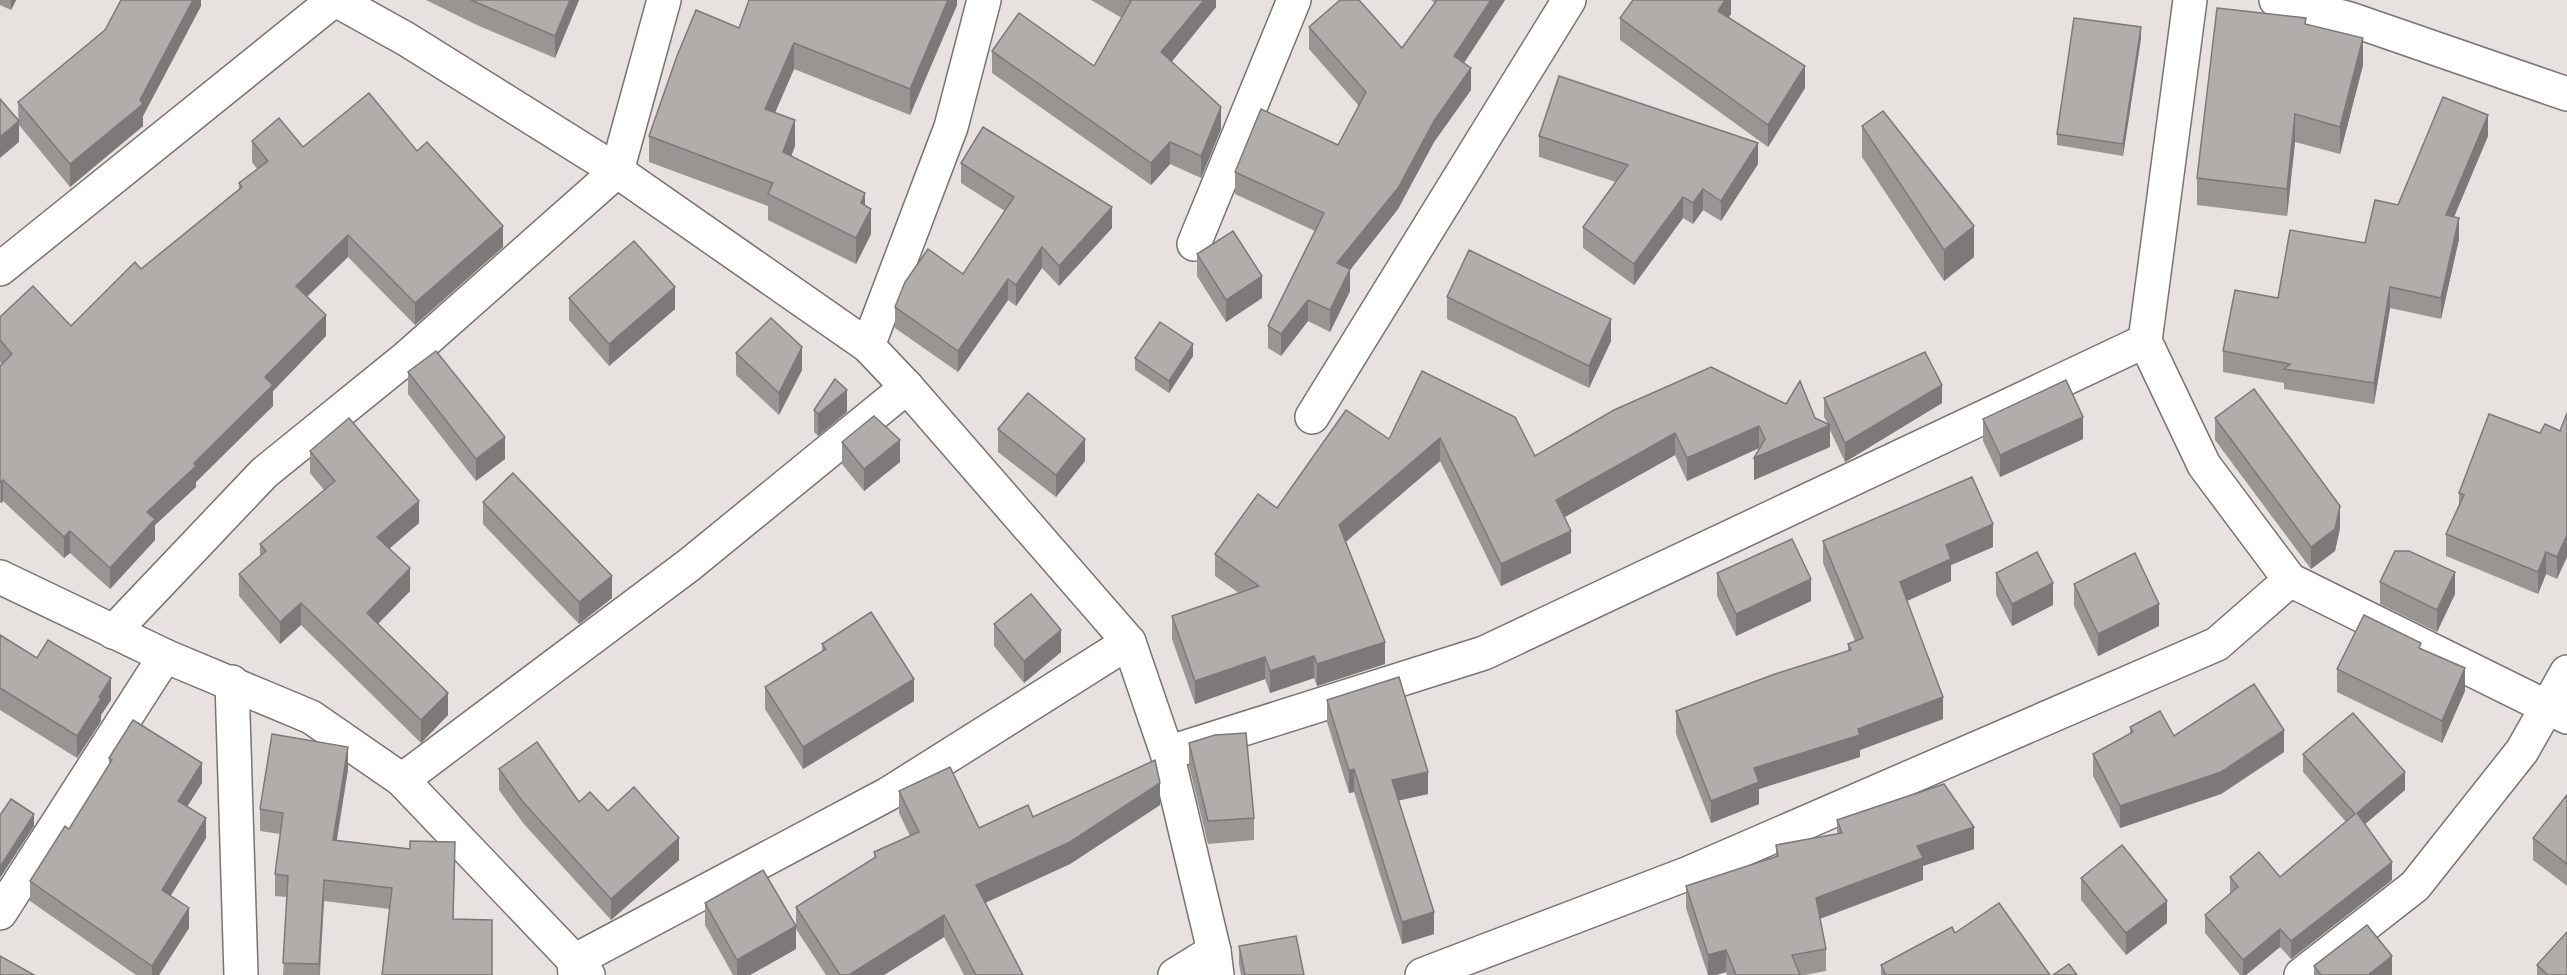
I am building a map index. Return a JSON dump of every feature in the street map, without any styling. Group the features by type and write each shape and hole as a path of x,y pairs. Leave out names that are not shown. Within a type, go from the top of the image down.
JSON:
{"street":[{"path":"0,269 335,0 406,39 617,171 868,346 907,387 1129,642 1167,753 1215,963 1175,975"},
{"path":"113,632 264,473 406,358 617,171 664,0"},
{"path":"868,346 951,127 984,0"},
{"path":"1194,244 1294,0"},
{"path":"1312,417 1569,0"},
{"path":"2190,0 2145,341 2204,465 2290,580 2558,712"},
{"path":"2276,0 2350,19 2567,94"},
{"path":"1167,753 1484,653 2145,341"},
{"path":"402,780 689,565 907,387"},
{"path":"0,577 165,656 232,682 311,717 402,780 579,970 888,794 1129,642"},
{"path":"1422,975 1689,873 2217,644 2290,580"},
{"path":"0,913 165,656"},
{"path":"2301,975 2415,886 2522,751 2558,712 2567,672"},
{"path":"232,682 242,975"}],"building":[{"path":"121,0 193,0 140,100 143,104 70,164 18,102 105,30"},
{"path":"471,0 570,0 555,36"},
{"path":"749,0 948,0 910,89 794,43 765,109 795,120 783,152 865,193 861,203 871,209 856,238 768,194 773,183 649,136 696,10 739,28"},
{"path":"1129,0 1204,0 1161,52 1221,107 1201,156 1170,142 1151,163 992,51 1019,13 1094,66 1131,1"},
{"path":"1340,0 1359,0 1402,48 1437,0 1491,0 1454,56 1471,68 1434,121 1398,188 1337,263 1350,269 1330,310 1308,300 1281,334 1268,326 1324,213 1235,172 1261,109 1338,145 1366,92 1309,27"},
{"path":"1633,0 1725,0 1718,11 1805,66 1768,125 1620,18"},
{"path":"2217,8 2306,18 2305,24 2363,38 2340,127 2295,114 2287,189 2197,178"},
{"path":"2074,18 2141,27 2123,144 2057,134"},
{"path":"1559,76 1758,143 1721,201 1703,189 1693,203 1683,197 1634,264 1583,227 1628,165 1539,136"},
{"path":"369,93 417,151 427,142 503,226 415,303 348,235 296,286 326,315 265,377 273,385 194,463 196,466 147,512 155,519 110,568 70,531 64,537 3,480 0,481 0,366 12,354 0,340 0,317 33,286 71,326 135,262 141,269 242,187 239,183 268,161 252,141 279,118 303,147"},
{"path":"2443,97 2488,115 2446,215 2459,218 2441,298 2390,287 2374,383 2284,369 2290,364 2223,351 2235,290 2278,298 2290,230 2365,243 2375,200 2398,205"},
{"path":"0,99 19,121 0,137"},
{"path":"1883,111 1974,226 1944,250 1862,126"},
{"path":"983,127 1112,207 1059,266 1042,247 1016,285 1008,279 958,351 895,307 905,282 928,249 963,274 1014,197 961,163"},
{"path":"1233,231 1262,276 1226,300 1197,254"},
{"path":"634,241 675,287 609,344 569,298"},
{"path":"1469,250 1611,319 1589,366 1447,297"},
{"path":"771,318 802,347 779,393 736,353"},
{"path":"1160,322 1193,344 1169,381 1135,358"},
{"path":"436,351 505,437 476,459 408,372"},
{"path":"1925,352 1942,385 1845,443 1824,398"},
{"path":"1711,367 1786,404 1800,381 1815,418 1830,425 1754,458 1765,439 1759,426 1687,458 1675,433 1556,500 1571,531 1501,564 1440,438 1339,525 1385,642 1317,664 1314,656 1270,671 1265,657 1195,681 1172,616 1259,586 1215,554 1258,494 1277,508 1346,410 1389,439 1422,371 1515,417 1535,456 1614,410"},
{"path":"835,379 847,390 818,414 814,410"},
{"path":"2066,380 2083,417 2000,455 1983,419"},
{"path":"2254,389 2340,506 2335,529 2311,547 2215,418"},
{"path":"1028,393 1085,439 1056,475 998,429"},
{"path":"2567,413 2567,535 2557,557 2546,552 2538,572 2446,534 2464,495 2459,493 2489,414 2540,433 2545,424 2560,431"},
{"path":"874,416 900,440 864,469 842,442"},
{"path":"349,418 419,501 377,537 410,568 367,613 448,693 421,720 301,603 280,622 239,574 266,551 260,544 335,481 310,451"},
{"path":"513,473 612,576 579,602 483,502"},
{"path":"1972,477 1993,524 1946,545 1951,559 1900,582 1943,697 1858,729 1860,735 1754,768 1759,782 1711,801 1676,711 1775,674 1851,650 1848,644 1863,638 1823,541"},
{"path":"1792,539 1811,579 1736,614 1717,573"},
{"path":"2395,551 2409,551 2455,572 2437,610 2380,582"},
{"path":"2037,552 2053,583 2012,604 1996,573"},
{"path":"2135,553 2159,604 2098,634 2074,584"},
{"path":"1031,594 1061,630 1024,661 994,624"},
{"path":"871,612 914,679 803,747 765,687 826,649 822,644"},
{"path":"2364,615 2421,643 2419,648 2465,668 2442,721 2337,669"},
{"path":"0,635 37,658 48,640 111,678 99,697 101,699 77,736 0,688"},
{"path":"1399,677 1428,772 1392,780 1434,912 1402,922 1354,769 1349,771 1327,700"},
{"path":"2254,684 2284,730 2221,772 2120,806 2093,754 2133,732 2130,727 2160,711 2174,736"},
{"path":"2353,713 2405,772 2357,813 2392,862 2291,941 2280,929 2243,960 2205,915 2238,887 2230,877 2259,852 2280,877 2355,814 2303,754"},
{"path":"133,720 202,763 178,801 206,818 162,890 189,908 152,966 30,881 65,826 69,829 112,760 109,758"},
{"path":"1246,733 1254,818 1208,821 1189,743 1215,735"},
{"path":"272,734 348,747 333,840 410,849 410,841 455,842 453,919 492,920 492,975 382,975 392,888 324,880 319,964 283,963 288,876 275,874 283,813 260,809"},
{"path":"537,742 579,802 590,792 608,811 634,787 679,838 611,899 523,802 499,769"},
{"path":"1155,760 1160,783 1070,842 976,885 1023,975 976,975 944,915 849,975 840,975 796,907 876,857 874,852 919,832 899,791 950,767 979,828 1028,805 1033,817"},
{"path":"1944,784 1974,827 1917,846 1923,858 1816,898 1826,949 1792,955 1800,975 1736,975 1726,950 1708,955 1686,886 1778,856 1776,845 1842,833 1837,820"},
{"path":"2567,795 2567,864 2533,838"},
{"path":"11,799 34,814 0,867 0,815"},
{"path":"2122,845 2167,901 2126,933 2081,878"},
{"path":"763,870 796,926 737,960 705,903"},
{"path":"1999,903 2050,975 1886,975 1881,965 1952,927 1955,933"},
{"path":"2367,925 2392,956 2368,975 2321,975 2314,966"},
{"path":"2567,932 2567,975 2548,975 2537,965"},
{"path":"1296,936 1304,975 1245,975 1239,946"},
{"path":"0,956 34,975 0,975"},
{"path":"2069,964 2077,975 2053,975"}]}
